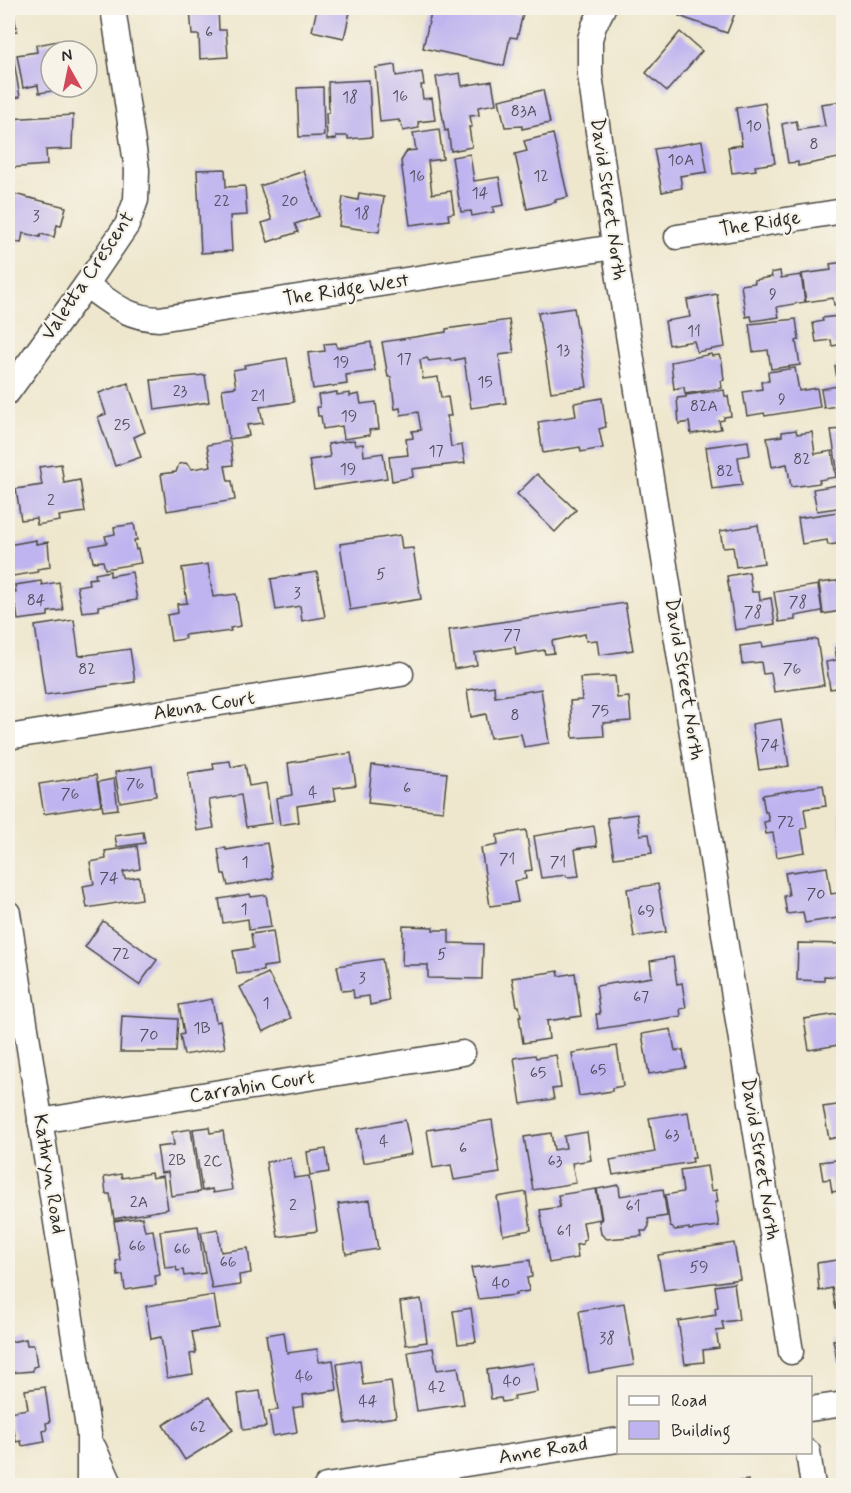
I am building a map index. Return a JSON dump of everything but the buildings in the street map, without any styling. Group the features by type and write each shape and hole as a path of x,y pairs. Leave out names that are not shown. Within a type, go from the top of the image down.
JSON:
{"street":[{"name":"Valetta Crescent","path":"8,392 86,285 134,211 138,187 137,170 113,8"},
{"name":"David Street North","path":"603,8 594,26 591,39 589,69 614,247 791,1352"},
{"name":"The Ridge","path":"677,237 843,211"},
{"name":"The Ridge West","path":"86,285 122,311 135,316 159,319 614,247"},
{"name":"Akuna Court","path":"8,737 401,674"},
{"name":"Kathryn Road","path":"8,913 89,1434 89,1485"},
{"name":"Carrabin Court","path":"40,1121 463,1053"},
{"path":"812,1409 843,1404"},
{"name":"Kathryn Road","path":"89,1434 106,1478 111,1485"},
{"name":"Anne Road","path":"326,1485 617,1440"},
{"path":"808,1454 813,1485"}]}
